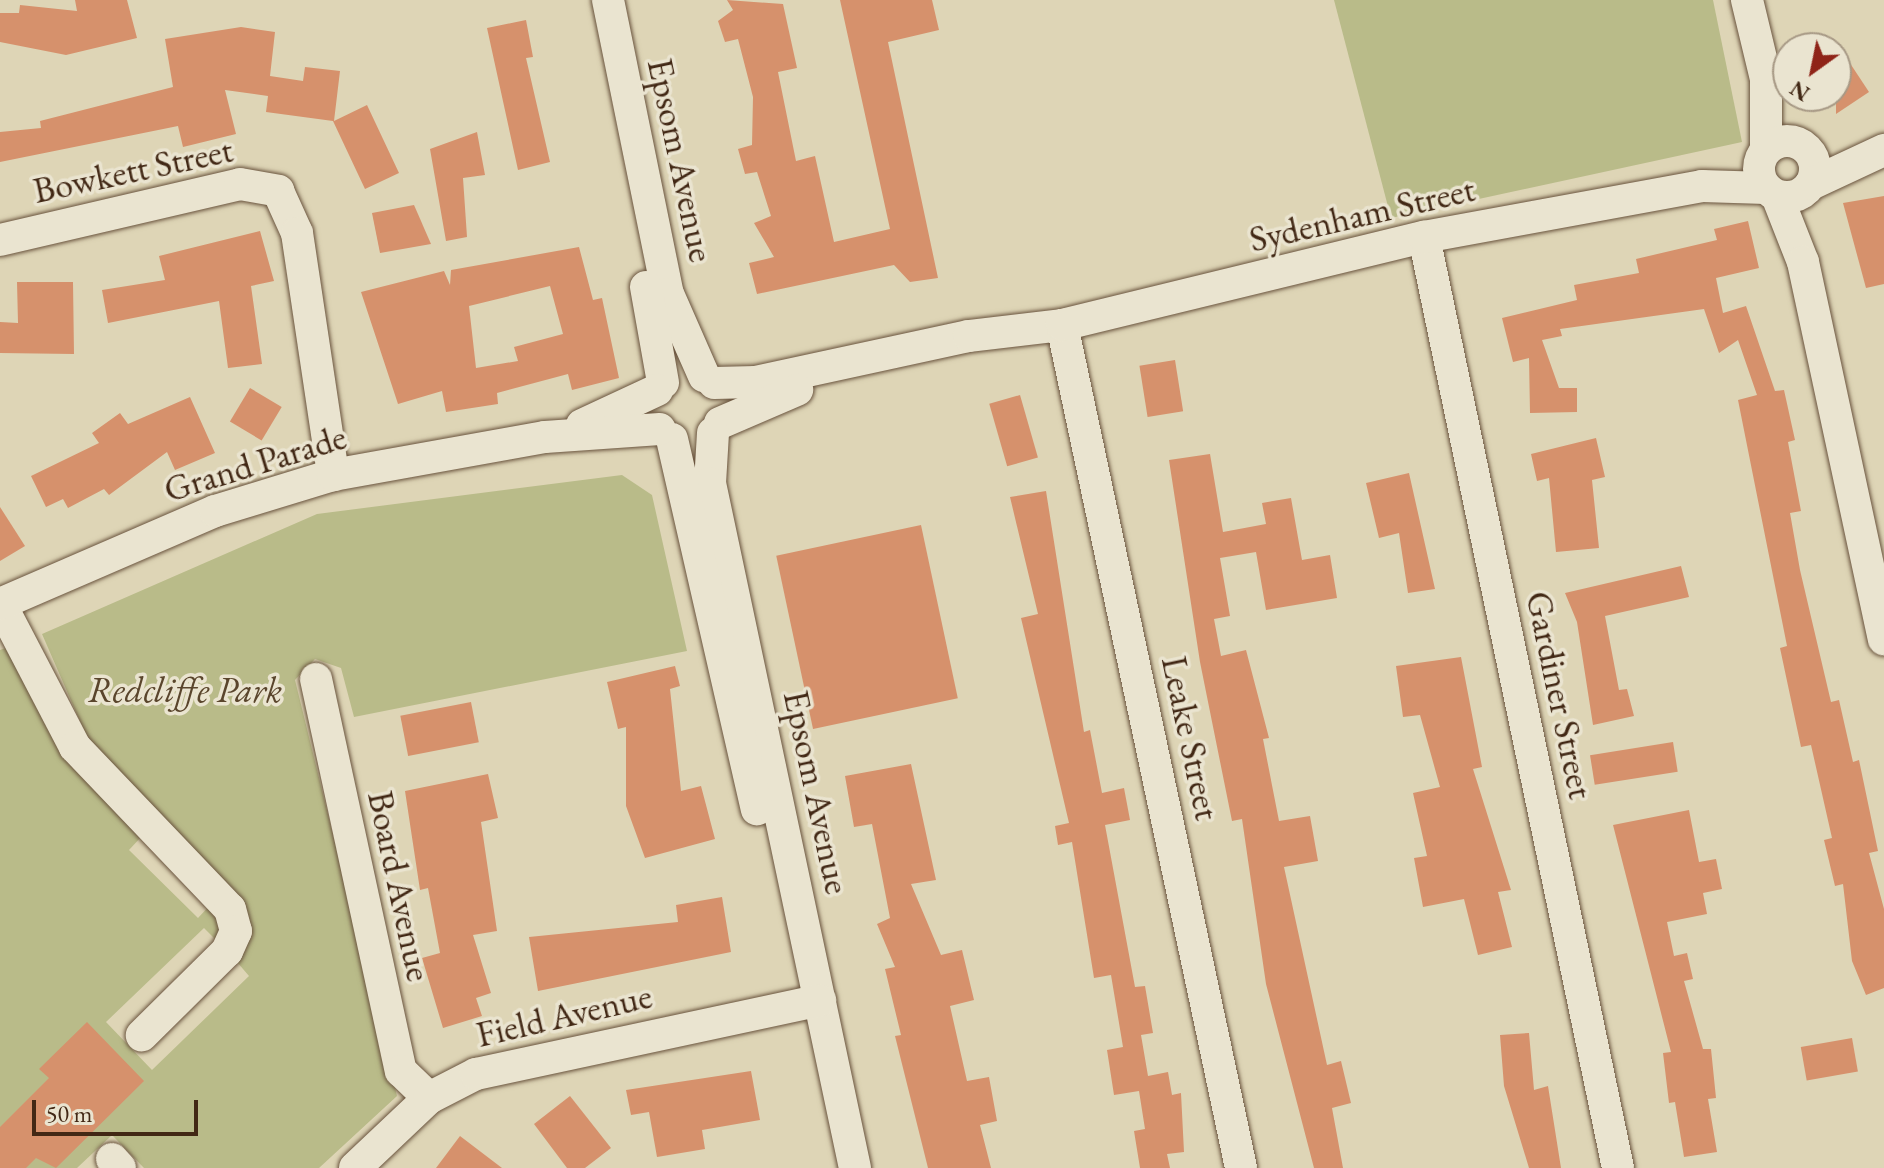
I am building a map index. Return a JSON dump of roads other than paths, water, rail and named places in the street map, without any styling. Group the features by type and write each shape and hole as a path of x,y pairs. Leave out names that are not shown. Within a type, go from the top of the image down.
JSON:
{"street":[{"name":"Epsom Avenue","path":"585,0 660,386"},
{"name":"Epsom Avenue","path":"608,0 668,294 709,380"},
{"path":"1747,0 1786,170 1884,639"},
{"name":"Sydenham Street","path":"716,428 783,393 972,354 1051,327 1424,237 1883,150"},
{"name":"Bowkett Street","path":"0,240 240,184 278,191 297,233 333,475"},
{"name":"Gardiner Street","path":"1424,237 1618,1168"},
{"name":"Sydenham Street","path":"709,380 756,382 969,336 1051,327"},
{"name":"Leake Street","path":"1051,327 1241,1168"},
{"path":"678,373 709,380 723,402 716,428 693,443 666,434 652,405 660,386 678,373"},
{"name":"Grand Parade","path":"0,604 215,511 333,475 545,437 625,410 660,386"},
{"name":"Epsom Avenue","path":"716,428 710,483 810,1002 834,1168"},
{"name":"Epsom Avenue","path":"666,434 855,1168"},
{"name":"Grand Parade","path":"545,437 666,434"},
{"path":"0,604 75,747 230,909 236,931 227,951 142,1035"},
{"name":"Board Avenue","path":"316,679 401,1071 429,1098"},
{"name":"Field Avenue","path":"355,1168 429,1098 476,1074 810,1002"}],"park label":[{"name":"Redcliffe Park","path":"185,690"}]}
